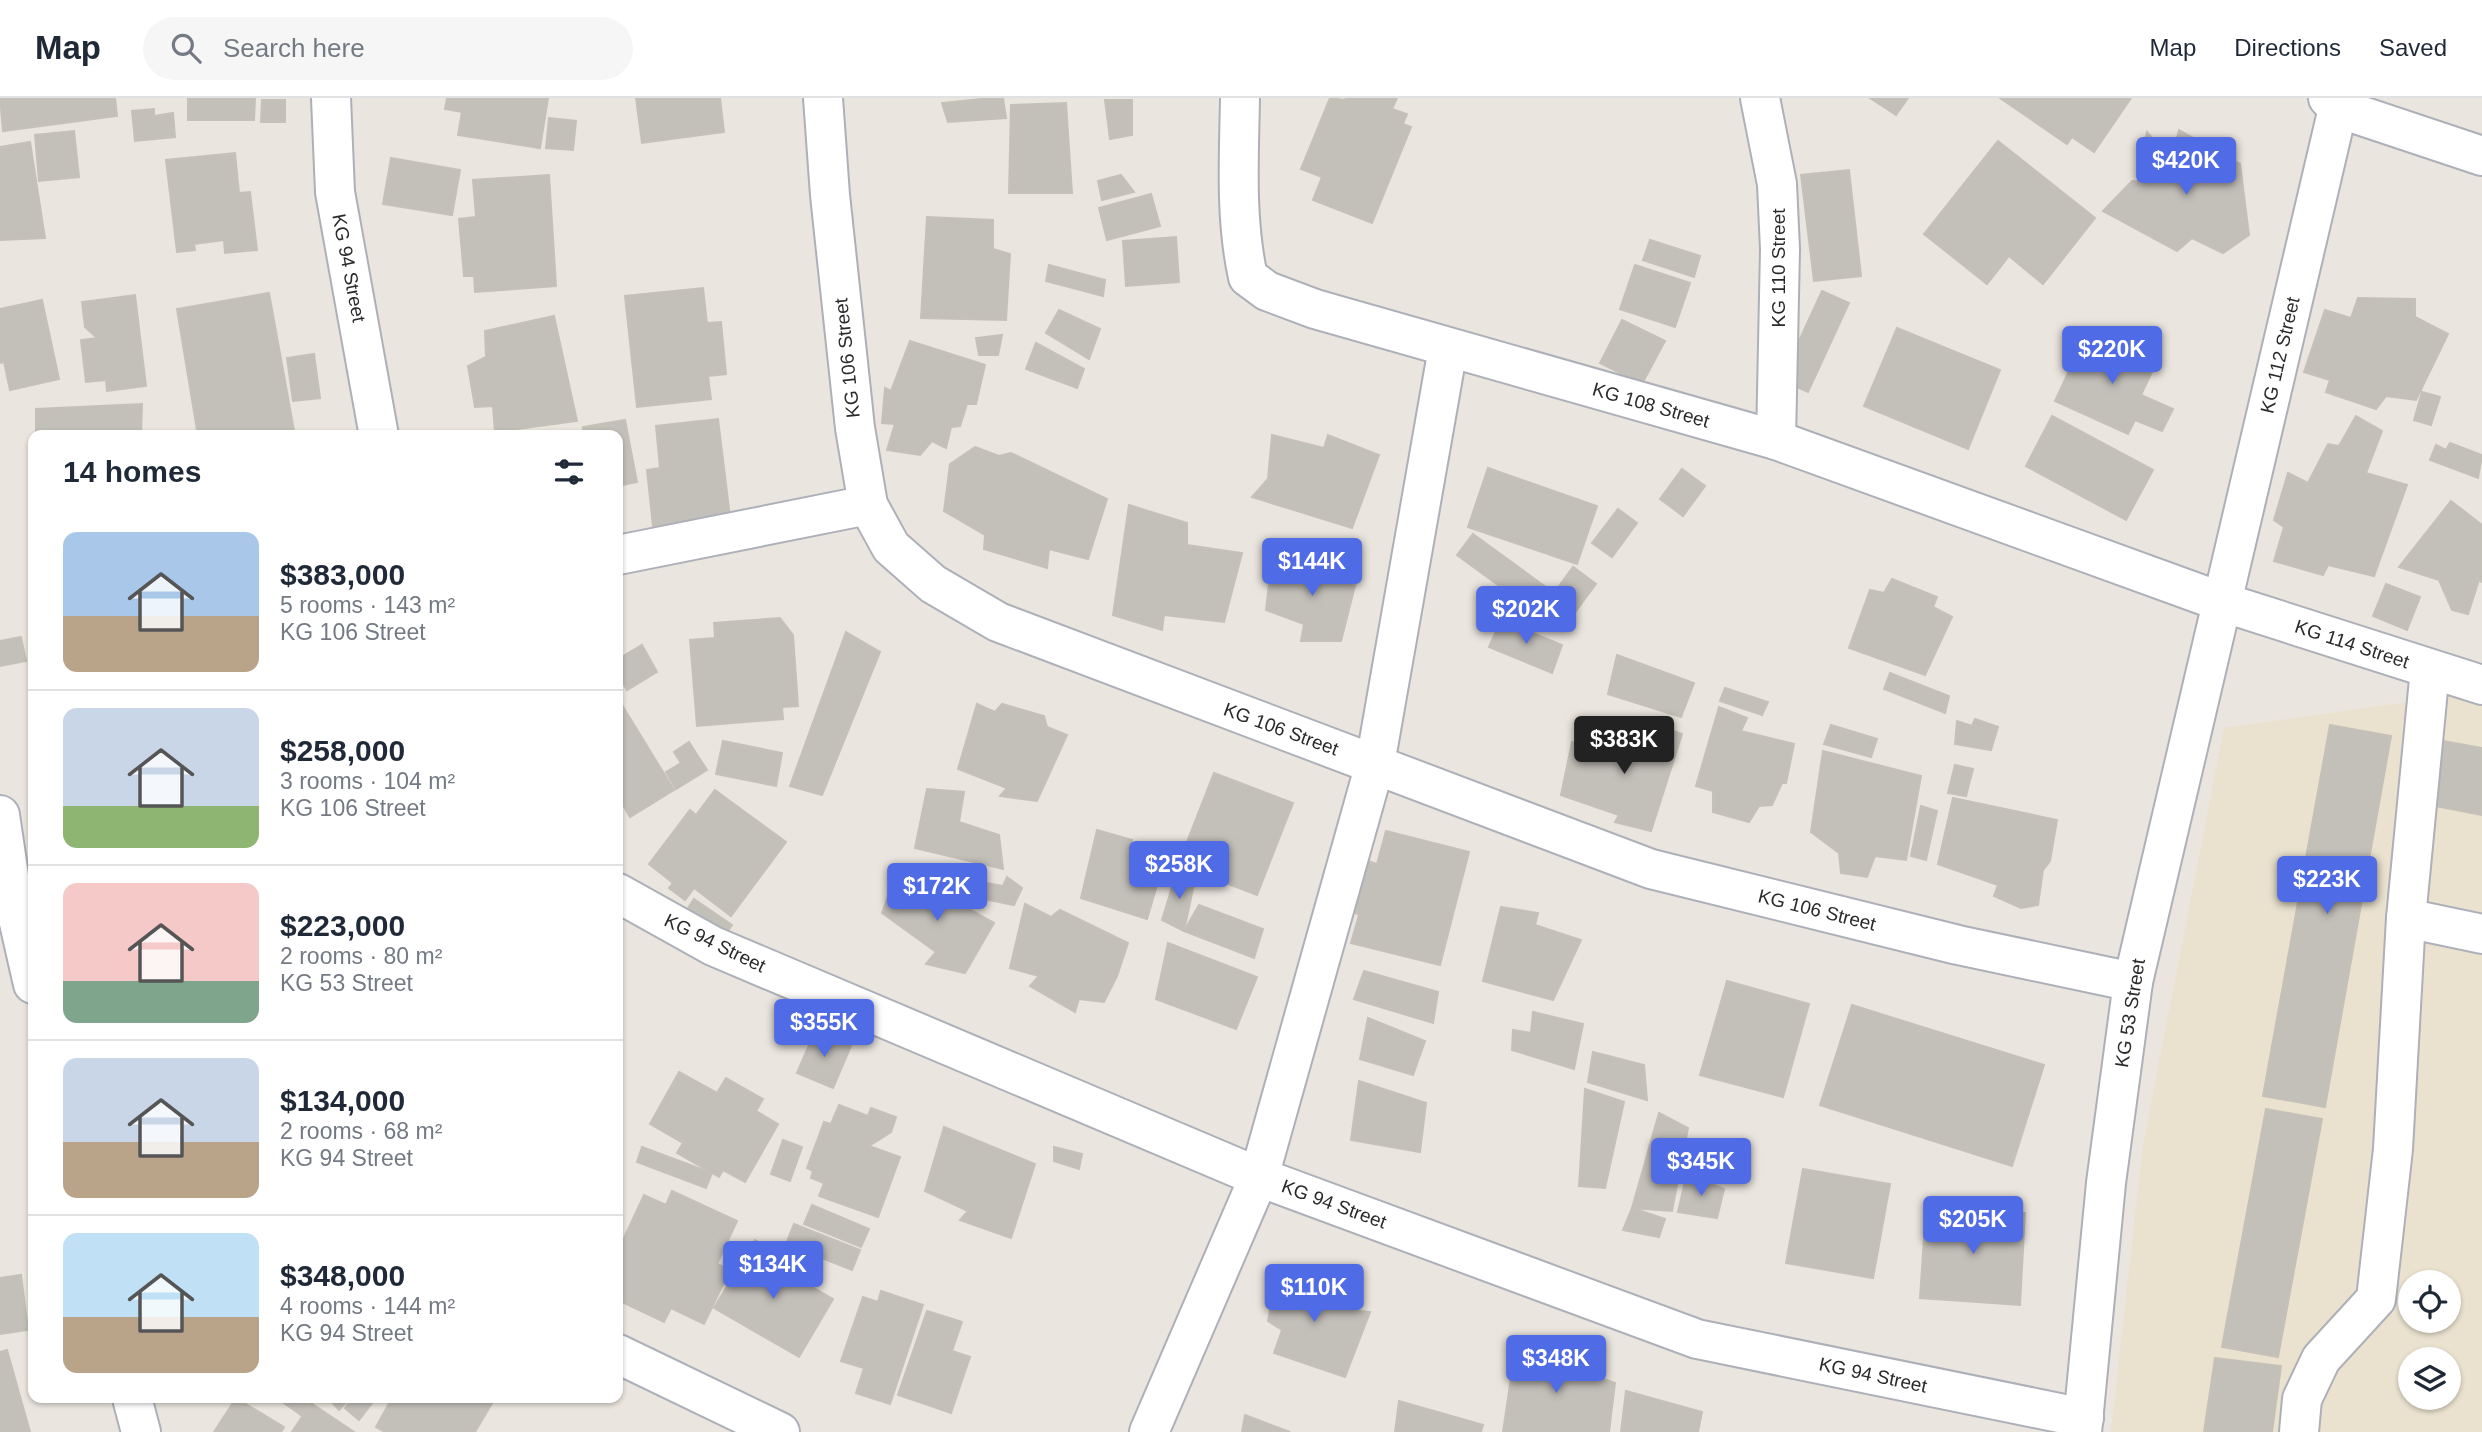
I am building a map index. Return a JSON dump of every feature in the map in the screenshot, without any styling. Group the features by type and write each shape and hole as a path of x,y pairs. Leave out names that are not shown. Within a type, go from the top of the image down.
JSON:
{"street":[{"name":"KG 94 Street","path":"331,98 335,192 378,430"},
{"name":"KG 106 Street","path":"823,98 830,195 853,414 868,505 891,547 933,584 998,622 1651,869 1944,942 2133,982"},
{"name":"KG 108 Street","path":"1240,98 1238,205 1243,255 1248,277 1266,291 1315,309 1448,348 1776,440 2222,602"},
{"name":"KG 110 Street","path":"1760,98 1777,184 1780,248 1776,440"},
{"path":"2333,103 2482,156"},
{"name":"KG 112 Street","path":"2222,602 2333,103"},
{"path":"1149,1432 1259,1177 1375,764 1448,348"},
{"path":"623,554 868,505"},
{"name":"KG 114 Street","path":"2222,602 2482,685"},
{"name":"KG 53 Street","path":"2083,1425 2106,1183 2133,982 2222,602"},
{"path":"2299,1432 2302,1399 2321,1359 2376,1299 2393,1149 2406,918 2430,669"},
{"path":"0,815 10,883 28,962"},
{"name":"KG 94 Street","path":"623,896 713,946 1259,1177 1697,1339 2083,1425"},
{"path":"2406,918 2482,934"},
{"path":"623,1355 780,1432"},
{"path":"133,1403 141,1432"}],"shaded area":[{"path":"2450,696 2482,703 2482,1432 2111,1432 2143,1145 2224,728"}],"building":[{"path":"0,98 115,98 117,116 3,131"},
{"path":"188,98 255,98 254,120 188,120"},
{"path":"447,98 548,98 540,148 458,135 462,112 445,109"},
{"path":"636,98 720,98 724,132 642,143"},
{"path":"1003,98 1006,118 948,122 942,103"},
{"path":"1330,98 1397,98 1392,109 1407,114 1403,124 1411,127 1372,223 1313,200 1322,177 1301,169"},
{"path":"1870,98 1908,98 1896,115"},
{"path":"2000,98 2131,98 2094,152 2072,137 2067,144"},
{"path":"262,100 285,100 285,122 261,122"},
{"path":"1105,100 1132,100 1132,135 1110,139"},
{"path":"1066,103 1072,193 1009,193 1011,105"},
{"path":"154,109 154,116 173,113 175,137 135,141 132,111"},
{"path":"549,118 576,121 573,150 546,148"},
{"path":"2179,130 2240,164 2249,235 2223,253 2192,238 2177,251 2103,211 2132,181 2151,182 2140,160 2147,132 2171,161"},
{"path":"74,131 79,177 39,181 35,135"},
{"path":"1998,141 2095,218 2043,284 2009,256 1987,284 1924,234"},
{"path":"30,142 45,238 0,240 0,147"},
{"path":"235,153 239,193 250,192 257,250 225,253 224,240 194,244 195,250 177,252 166,160"},
{"path":"391,158 460,170 452,215 383,204"},
{"path":"1849,170 1861,276 1814,281 1801,175"},
{"path":"549,175 556,286 475,292 474,276 464,276 459,219 476,217 473,180"},
{"path":"1121,175 1134,192 1102,200 1098,181"},
{"path":"1151,194 1160,226 1107,240 1099,208"},
{"path":"927,217 993,220 993,249 1010,254 1006,320 921,318"},
{"path":"1176,237 1179,282 1126,286 1123,241"},
{"path":"1650,240 1700,256 1694,277 1643,260"},
{"path":"1049,265 1105,280 1103,296 1046,281"},
{"path":"1635,265 1690,283 1675,327 1620,309"},
{"path":"703,288 707,323 721,322 726,374 708,376 711,399 637,407 625,296"},
{"path":"1822,291 1849,303 1808,392 1781,380"},
{"path":"269,293 294,430 197,430 177,309"},
{"path":"135,295 146,386 107,391 106,380 86,382 81,340 97,338 85,327 82,302"},
{"path":"2358,298 2415,299 2415,317 2448,334 2416,400 2386,396 2376,409 2326,392 2330,380 2304,372 2325,310 2351,318"},
{"path":"42,300 59,379 10,390 4,362 0,363 0,309"},
{"path":"1059,310 1100,329 1089,359 1046,333"},
{"path":"554,316 577,421 495,430 493,406 475,407 468,366 486,357 485,331"},
{"path":"1622,320 1665,341 1642,384 1600,363"},
{"path":"1897,328 2000,370 1968,449 1864,406"},
{"path":"2088,330 2157,361 2141,395 2173,409 2162,431 2135,420 2128,434 2055,401"},
{"path":"1002,335 998,355 979,355 976,338"},
{"path":"910,341 985,365 976,404 967,404 960,426 951,427 946,448 932,441 920,455 887,450 895,424 882,423 885,388 891,391"},
{"path":"1036,343 1084,369 1077,388 1026,369"},
{"path":"314,354 320,398 293,401 287,358"},
{"path":"2422,392 2440,397 2431,425 2414,420"},
{"path":"142,404 141,430 36,430 36,409"},
{"path":"2052,416 2153,470 2126,520 2026,466"},
{"path":"2356,416 2382,431 2366,473 2407,485 2374,576 2328,565 2323,575 2274,561 2284,527 2274,520 2288,473 2308,483 2328,444 2339,446"},
{"path":"718,419 730,517 653,526 647,470 660,468 656,426"},
{"path":"625,420 637,482 623,485 623,430 583,430 583,427"},
{"path":"1272,435 1324,448 1328,435 1379,455 1352,528 1252,497 1268,479"},
{"path":"2450,443 2482,455 2478,478 2430,460 2436,445 2446,450"},
{"path":"975,447 999,456 1011,453 1107,499 1088,559 1049,549 1047,568 984,549 985,535 944,511 950,464"},
{"path":"1488,468 1597,506 1577,564 1468,527"},
{"path":"1682,469 1705,486 1683,516 1660,499"},
{"path":"2451,501 2482,525 2482,582 2479,580 2468,614 2452,610 2439,580 2399,567"},
{"path":"1129,505 1187,523 1187,545 1242,553 1224,622 1164,615 1162,630 1113,615"},
{"path":"1618,509 1637,523 1612,557 1592,543"},
{"path":"1473,534 1554,593 1573,567 1596,584 1561,631 1457,555"},
{"path":"1272,557 1358,574 1341,641 1301,641 1304,624 1266,610"},
{"path":"1892,579 1937,597 1933,607 1952,617 1925,675 1849,648 1870,590 1884,593"},
{"path":"2386,584 2420,597 2407,630 2373,616"},
{"path":"780,618 793,635 798,706 782,707 783,719 697,726 690,640 715,638 714,623"},
{"path":"1501,620 1562,645 1552,673 1489,647"},
{"path":"846,632 880,652 822,795 790,786"},
{"path":"21,637 26,661 0,666 0,641"},
{"path":"642,645 657,672 627,690 623,683 623,656"},
{"path":"1617,655 1694,683 1681,717 1608,694"},
{"path":"1890,673 1949,696 1945,713 1884,689"},
{"path":"1725,688 1768,702 1762,715 1720,701"},
{"path":"977,704 995,712 1002,704 1044,716 1047,727 1067,735 1037,801 1000,796 1007,788 958,769"},
{"path":"623,707 674,790 630,817 623,805"},
{"path":"1719,707 1747,718 1741,731 1794,744 1786,783 1782,783 1772,805 1759,806 1749,822 1713,812 1713,791 1696,786"},
{"path":"1975,719 1998,727 1991,750 1955,744 1957,721 1972,726"},
{"path":"1643,720 1682,734 1651,831 1615,822 1619,815 1561,795 1572,742 1630,758"},
{"path":"1831,725 1877,739 1871,757 1824,744"},
{"path":"2330,725 2391,736 2325,1107 2263,1096"},
{"path":"723,741 782,753 776,786 716,774"},
{"path":"2443,741 2482,748 2482,815 2430,805"},
{"path":"689,742 707,770 676,789 666,772 681,763 674,752"},
{"path":"1823,751 1921,776 1906,860 1875,856 1867,877 1841,873 1839,853 1811,832"},
{"path":"1955,765 1973,769 1966,796 1948,793"},
{"path":"1214,773 1293,803 1257,895 1178,865"},
{"path":"927,789 964,792 959,822 999,835 1003,869 915,848"},
{"path":"715,790 786,842 731,916 694,888 685,900 669,888 673,883 649,864 690,810 696,815"},
{"path":"1953,798 2057,820 2050,861 2043,870 2038,905 2021,908 1994,896 1998,885 1938,864"},
{"path":"1921,806 1937,811 1926,860 1911,856"},
{"path":"1097,830 1132,840 1130,855 1163,865 1147,919 1081,898"},
{"path":"1386,831 1469,852 1440,965 1351,943 1359,915 1352,911 1365,860 1377,864"},
{"path":"898,870 994,923 965,973 926,964 936,952 882,913"},
{"path":"1177,871 1195,879 1184,931 1162,920"},
{"path":"1007,877 1022,888 1014,905 979,898 980,882 1003,886"},
{"path":"694,899 732,925 720,942 683,916"},
{"path":"1025,904 1051,917 1060,910 1128,943 1117,976 1104,1002 1079,999 1075,1012 1030,986 1039,976 1010,968"},
{"path":"1199,905 1263,929 1254,958 1184,931"},
{"path":"1501,907 1538,913 1535,925 1581,940 1553,1000 1483,981"},
{"path":"1168,943 1257,977 1236,1029 1156,999"},
{"path":"1364,971 1438,992 1433,1023 1354,999"},
{"path":"1727,981 1809,1004 1783,1097 1700,1075"},
{"path":"1852,1005 2044,1065 2012,1166 1820,1105"},
{"path":"1533,1012 1583,1024 1574,1069 1512,1050 1513,1030 1531,1033"},
{"path":"1368,1018 1425,1041 1413,1075 1360,1059"},
{"path":"815,1031 851,1046 833,1088 797,1073"},
{"path":"1593,1052 1644,1065 1647,1100 1588,1082"},
{"path":"679,1072 717,1093 726,1078 763,1099 756,1111 778,1124 745,1182 723,1170 719,1177 677,1153 683,1143 650,1124"},
{"path":"1359,1081 1426,1103 1420,1152 1351,1140"},
{"path":"1585,1089 1624,1102 1605,1188 1579,1186"},
{"path":"839,1105 868,1116 871,1108 896,1117 891,1132 869,1146 900,1157 878,1217 819,1196 824,1183 811,1178 813,1171 807,1168 824,1122 831,1124"},
{"path":"2266,1109 2322,1119 2278,1357 2222,1347"},
{"path":"1659,1113 1688,1128 1672,1211 1632,1208"},
{"path":"944,1127 1035,1164 1011,1238 960,1220 968,1211 925,1191"},
{"path":"783,1140 802,1147 790,1181 771,1174"},
{"path":"642,1147 712,1173 706,1188 637,1162"},
{"path":"1054,1147 1082,1154 1079,1169 1054,1161"},
{"path":"1803,1169 1890,1184 1873,1278 1786,1263"},
{"path":"1687,1173 1724,1189 1717,1218 1678,1212"},
{"path":"672,1191 737,1221 717,1264 730,1270 704,1324 671,1308 664,1322 623,1302 623,1240 644,1195 666,1205"},
{"path":"812,1205 869,1229 861,1247 804,1224"},
{"path":"1926,1207 2025,1213 2020,1305 1920,1298"},
{"path":"1632,1208 1665,1219 1659,1237 1623,1230"},
{"path":"794,1224 860,1250 852,1270 786,1244"},
{"path":"755,1240 780,1255 774,1265 833,1299 799,1357 714,1308"},
{"path":"1278,1267 1330,1286 1334,1308 1370,1312 1345,1377 1274,1353 1282,1330 1268,1321"},
{"path":"21,1275 28,1330 0,1334 0,1278"},
{"path":"881,1291 923,1305 890,1404 856,1393 864,1368 841,1361 863,1297 878,1302"},
{"path":"927,1311 962,1322 952,1351 970,1357 951,1413 898,1395"},
{"path":"1516,1344 1578,1356 1575,1369 1615,1383 1609,1432 1503,1432"},
{"path":"7,1350 30,1432 0,1432 0,1352"},
{"path":"2215,1358 2281,1366 2272,1432 2204,1432"},
{"path":"1626,1391 1702,1412 1698,1432 1621,1432"},
{"path":"1399,1401 1483,1425 1481,1432 1395,1432"},
{"path":"233,1403 244,1403 284,1427 281,1432 214,1432"},
{"path":"284,1403 309,1403 301,1415"},
{"path":"311,1403 354,1432 292,1432"},
{"path":"333,1403 345,1403 339,1410"},
{"path":"349,1403 372,1403 359,1420 345,1408"},
{"path":"389,1403 492,1403 475,1432 385,1432 376,1427"},
{"path":"1245,1415 1290,1432 1242,1432"}]}
